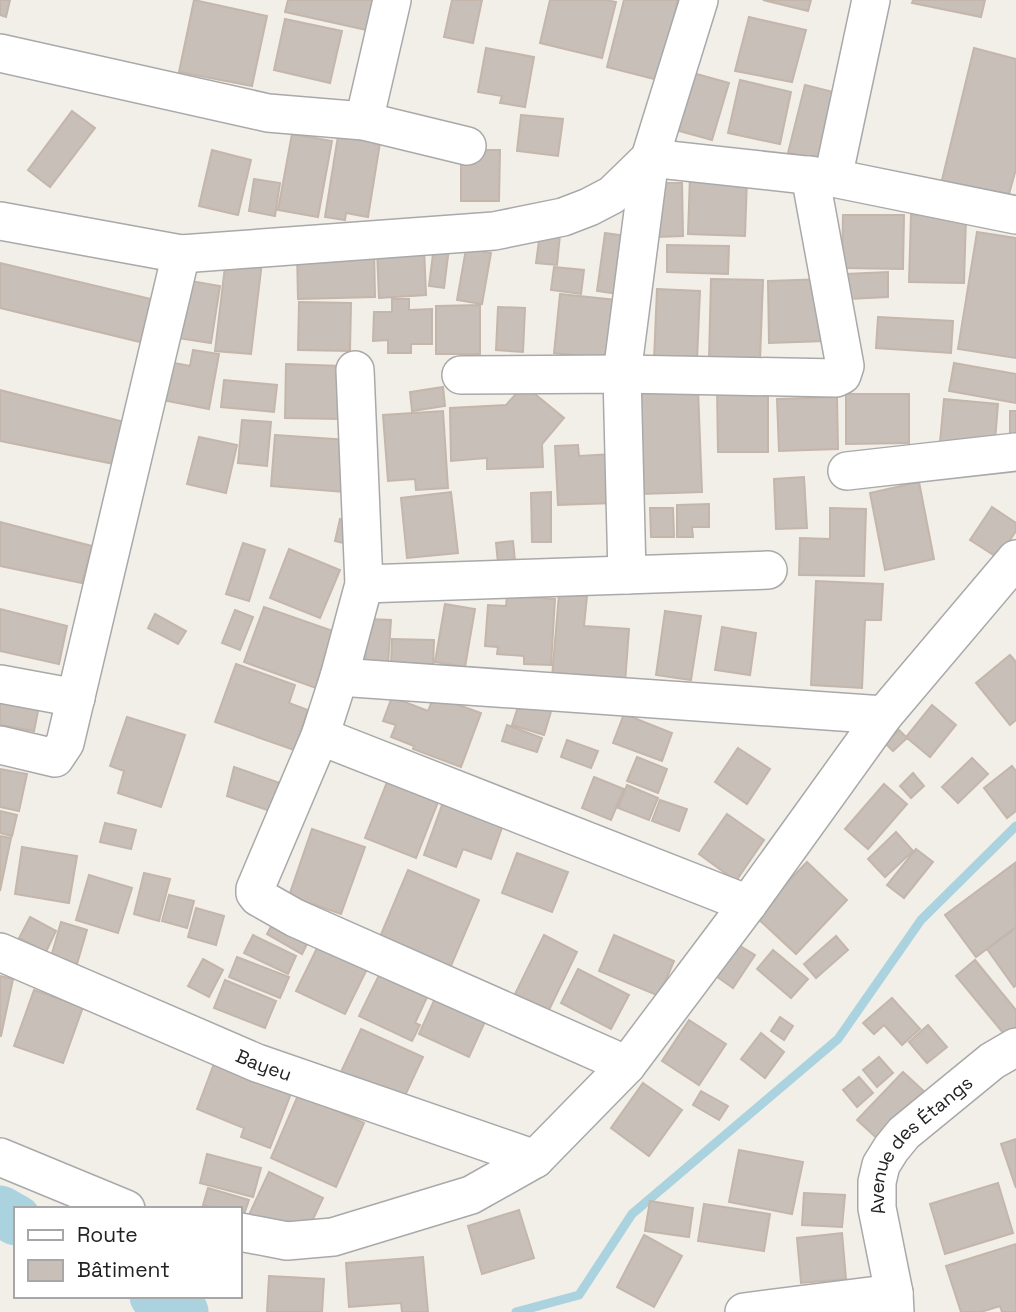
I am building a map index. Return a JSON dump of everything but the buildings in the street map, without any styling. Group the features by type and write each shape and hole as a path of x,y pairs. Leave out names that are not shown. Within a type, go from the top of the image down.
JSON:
{"street":[{"path":"364,121 392,0"},
{"path":"627,575 622,374 650,158 699,0"},
{"path":"461,375 622,374 836,378 842,375 845,360 822,176 871,0"},
{"path":"0,53 268,113 364,121 467,146"},
{"path":"650,158 822,176 1016,215"},
{"path":"0,221 181,254 494,231 563,217 589,207 612,195 650,158"},
{"path":"0,745 55,758 65,743 181,254"},
{"path":"355,370 365,584 320,736 255,893 295,918 627,1065"},
{"path":"847,471 1016,452"},
{"path":"242,1232 287,1241 332,1237 471,1195 535,1159 627,1065 748,905 884,715 1016,559"},
{"path":"365,584 768,570"},
{"path":"339,677 884,715"},
{"path":"0,684 76,698"},
{"path":"320,736 748,905"},
{"name":"Bayeu","path":"0,952 257,1063 535,1159"},
{"name":"Avenue des Étangs","path":"895,1303 877,1208 877,1182 881,1165 904,1133 992,1061 1016,1047"},
{"path":"0,1157 121,1207"},
{"path":"744,1312 895,1303"}],"waterway":[{"path":"516,1312 579,1295 632,1214 838,1039 921,920 1016,826"},
{"path":"0,1211 14,1219"},
{"path":"158,1298 183,1312"}]}
